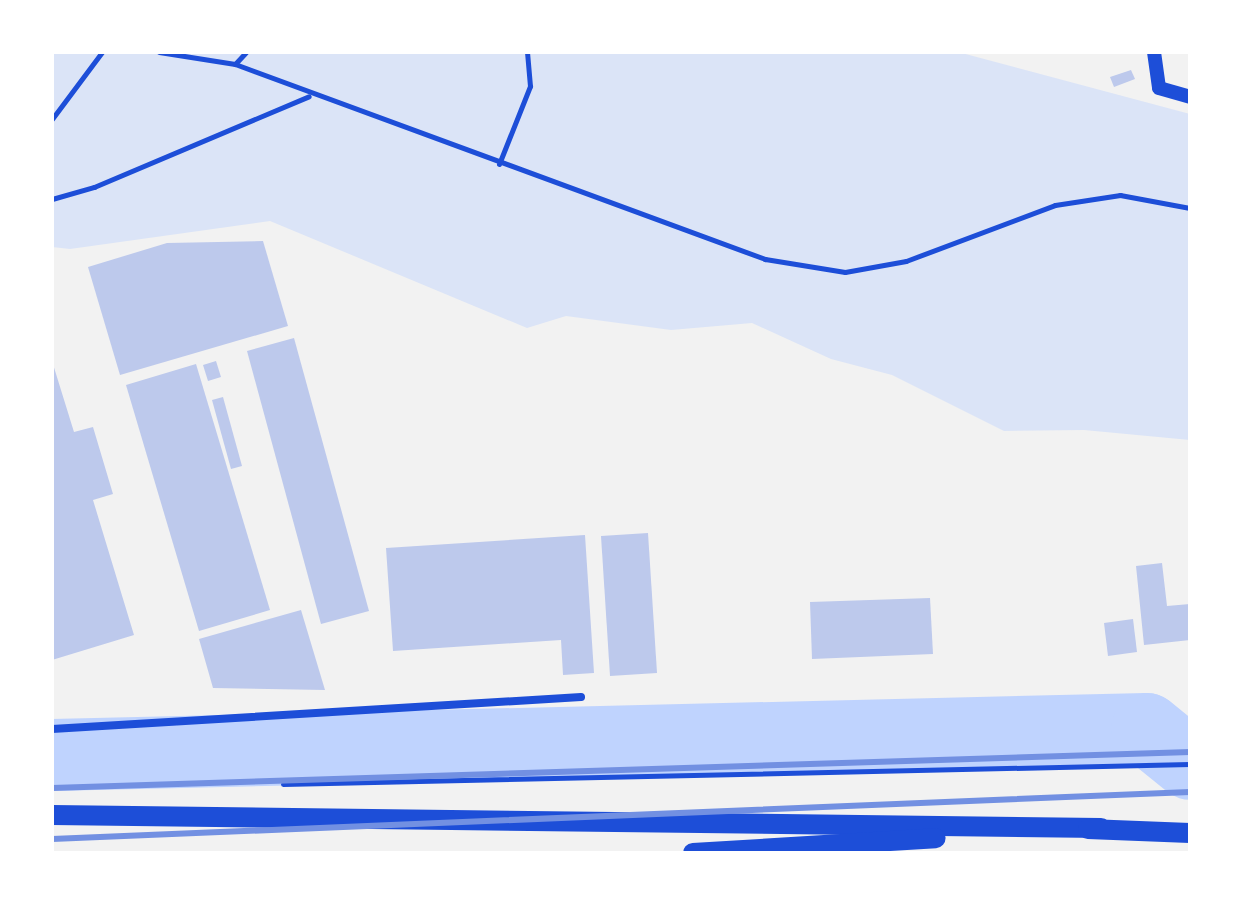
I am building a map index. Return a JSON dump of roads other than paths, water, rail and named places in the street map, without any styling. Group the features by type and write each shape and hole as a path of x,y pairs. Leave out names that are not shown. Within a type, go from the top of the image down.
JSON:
{"main road":[{"path":"52,815 1101,828 1190,833"},
{"path":"693,853 1101,828"}],"street":[{"path":"1154,52 1159,88 1190,97"},
{"path":"52,729 581,697"}],"waterway":[{"path":"52,755 1147,729 1190,764"}],"railway":[{"path":"52,788 1190,752"},
{"path":"52,839 1190,792"}]}
